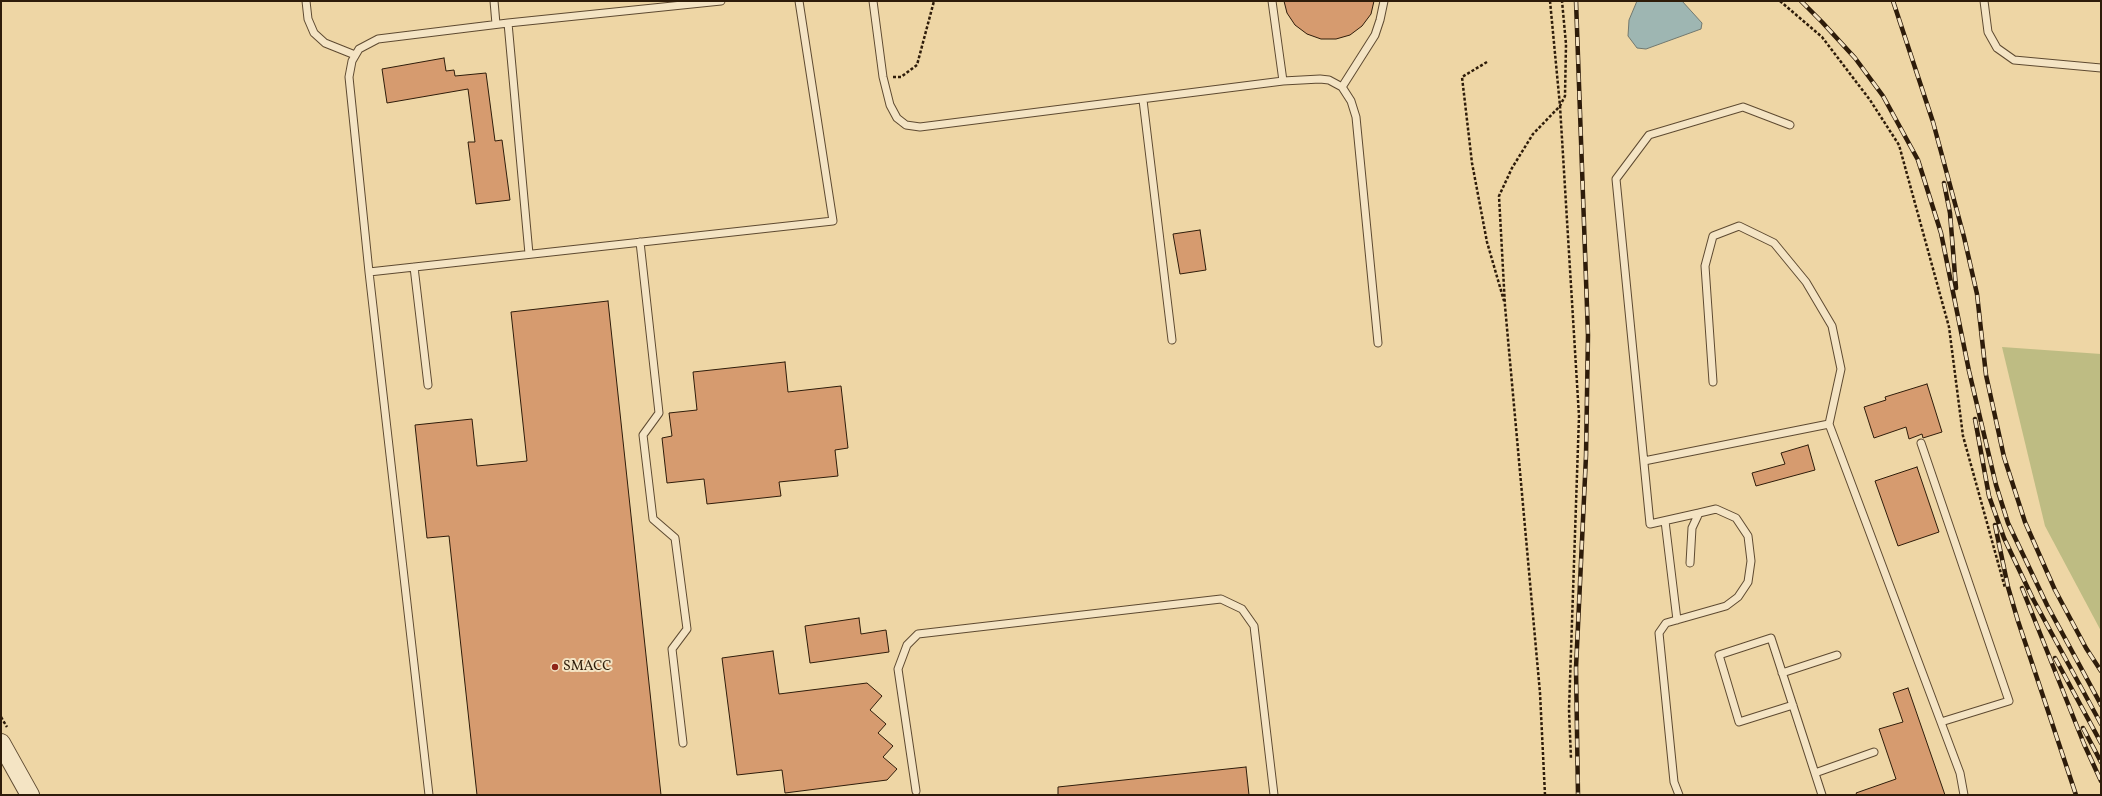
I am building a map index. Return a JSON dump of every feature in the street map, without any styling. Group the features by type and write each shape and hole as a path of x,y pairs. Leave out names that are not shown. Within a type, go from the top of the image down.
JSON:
{"street":[{"path":"1,743 30,795"}],"lane":[{"path":"306,1 308,19 314,33 325,43 355,55"},
{"path":"494,1 496,24"},
{"path":"429,795 368,272 349,77 355,55 366,44 378,39 496,24 721,1"},
{"path":"368,272 833,221 799,1"},
{"path":"873,1 883,77 890,106 897,118 906,125 920,127 1143,100 1283,81 1320,79 1329,80 1342,87 1351,101 1356,117 1378,342"},
{"path":"1272,1 1283,81"},
{"path":"1342,87 1375,35 1384,1"},
{"path":"1984,1 1988,32 1997,48 2014,60 2101,68"},
{"path":"508,23 529,254"},
{"path":"1143,100 1172,340"},
{"path":"1679,795 1674,782 1659,634 1666,623 1726,606 1738,597 1748,582 1751,561 1748,536 1736,518 1716,509 1650,524 1616,179 1649,135 1743,107 1790,125"},
{"path":"1713,382 1705,266 1712,236 1738,226 1774,243 1806,282 1832,326 1841,369 1829,424 1960,773 1964,795"},
{"path":"640,242 659,414 644,435 654,519 675,538 687,629 672,649 683,743"},
{"path":"414,267 428,385"},
{"path":"1644,462 1829,424"},
{"path":"1921,443 2010,701 1941,722"},
{"path":"1690,563 1692,528 1699,513"},
{"path":"1665,521 1677,620"},
{"path":"916,791 898,669 907,644 918,634 1221,599 1242,609 1254,626 1274,795"},
{"path":"1793,705 1739,722 1719,655 1771,638 1782,673 1793,705 1822,795"},
{"path":"1782,673 1837,655"},
{"path":"1815,773 1874,752"}],"path":[{"path":"883,77 901,77 917,65 934,1"},
{"path":"1550,1 1560,106 1578,416 1569,710 1570,759"},
{"path":"1545,795 1540,693 1506,306 1499,196 1512,168 1533,134 1560,106 1565,96 1567,78 1566,44 1562,1"},
{"path":"1780,1 1822,38 1870,100 1899,146 1949,326 1962,436 2005,588"},
{"path":"1487,62 1462,77 1472,163 1487,242 1506,306"}],"shaded area":[{"path":"2002,347 2101,354 2101,631 2045,526"}],"water":[{"path":"1637,1 1682,1 1702,23 1701,29 1646,49 1637,48 1628,36 1629,20"}],"building":[{"path":"1284,1 1374,1 1371,14 1362,26 1350,35 1336,39 1321,39 1307,34 1295,25 1287,13"},
{"path":"444,58 446,71 454,70 455,76 486,73 495,141 502,140 510,200 476,204 468,142 475,142 468,89 387,103 382,69"},
{"path":"1200,230 1206,270 1180,274 1173,234"},
{"name":"SMACC","path":"608,301 661,795 477,795 449,536 427,538 415,425 472,419 477,466 527,461 511,312"},
{"path":"785,362 788,392 841,386 848,448 835,450 838,476 779,482 781,496 707,504 704,479 667,483 662,438 672,436 669,413 697,410 693,372"},
{"path":"1927,384 1942,432 1923,438 1922,434 1909,439 1906,427 1874,438 1864,407 1886,400 1885,397"},
{"path":"1808,445 1815,470 1756,486 1752,473 1785,464 1781,453"},
{"path":"1917,467 1939,532 1898,546 1875,481"},
{"path":"859,618 861,634 886,630 889,652 810,663 805,626"},
{"path":"773,651 779,694 867,683 882,696 870,710 886,724 878,733 893,746 883,757 897,769 887,780 785,793 782,770 737,775 722,658"},
{"path":"1908,688 1945,795 1857,795 1856,793 1896,779 1879,729 1903,722 1893,693"},
{"path":"1246,767 1249,795 1058,795 1058,787"}],"railway":[{"path":"1576,1 1588,335 1586,456 1576,668 1578,795"},
{"path":"1801,1 1855,58 1883,96 1918,160 1941,233 1969,371 1996,485 2008,523 2047,605 2101,705"},
{"path":"1893,1 1933,122 1964,237 1977,294 1986,375 2004,457 2025,522 2055,590 2086,648 2101,671"},
{"path":"1944,183 1950,213 1956,288"},
{"path":"1975,419 1989,496 2004,538 2033,599 2101,724"},
{"path":"1995,525 2008,587 2018,621 2076,795"},
{"path":"2022,588 2084,744 2101,781"},
{"path":"2055,658 2101,743"},
{"path":"2083,728 2101,762"}],"place":[{"name":"SMACC","path":"555,667"}]}
